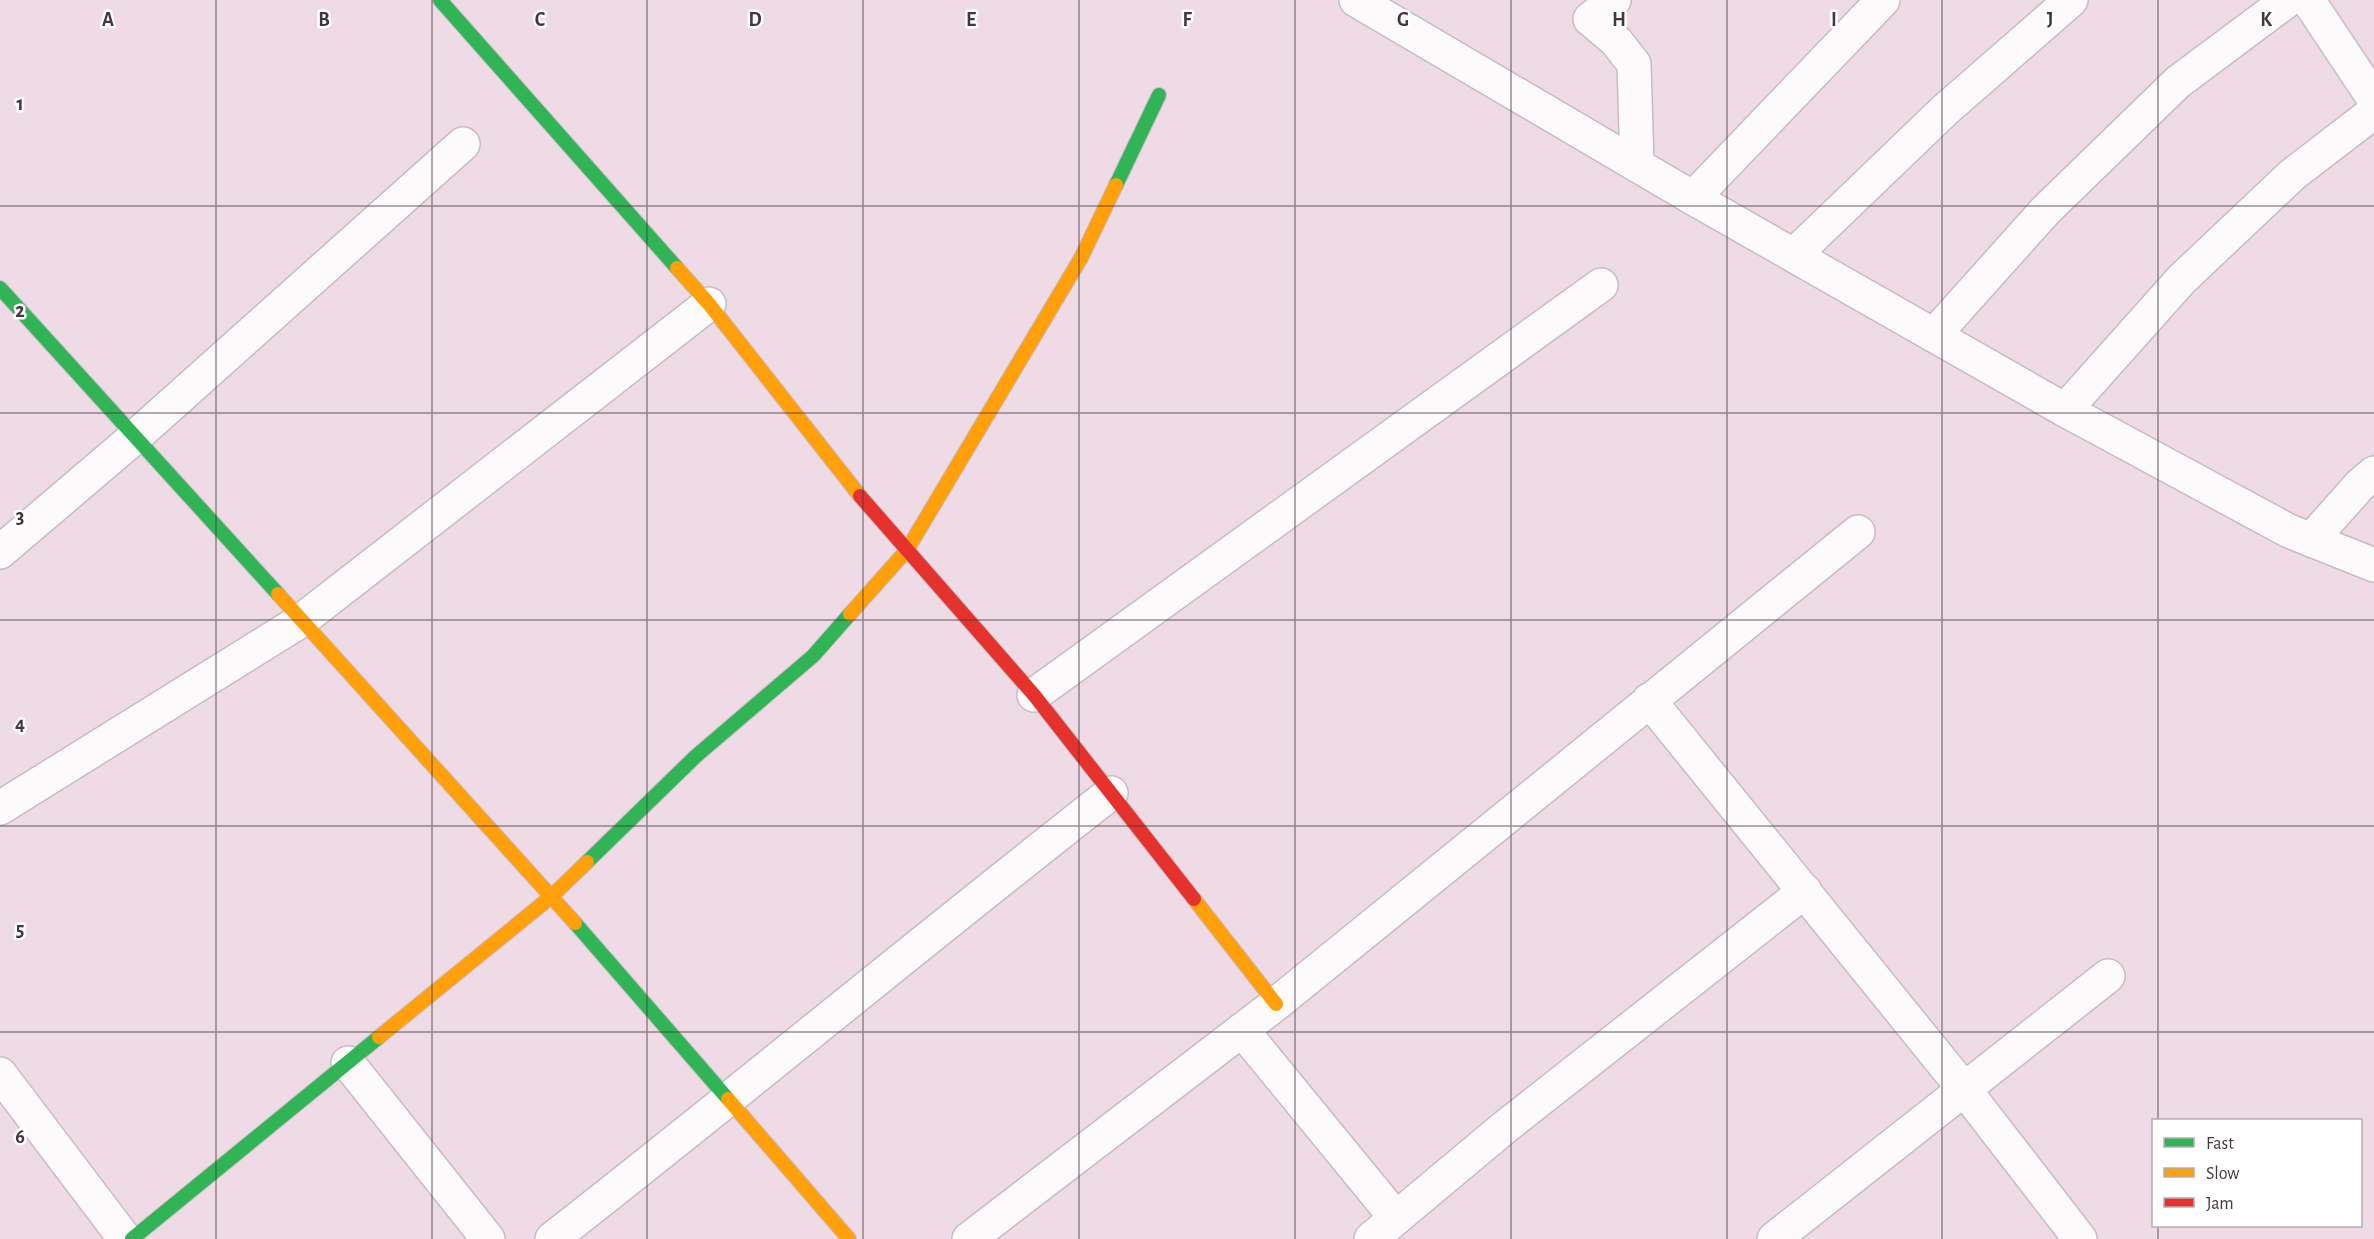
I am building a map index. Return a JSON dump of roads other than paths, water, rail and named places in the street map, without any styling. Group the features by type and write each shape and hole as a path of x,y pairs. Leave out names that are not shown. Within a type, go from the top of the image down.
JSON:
{"street":[{"path":"440,0 709,304 879,519 1034,695 1276,1004"},
{"path":"1356,0 1693,198 2065,410 2289,531 2374,566"},
{"path":"1614,0 1590,19 1616,41 1634,64 1637,165"},
{"path":"1693,198 1883,0"},
{"path":"1794,255 1945,110 2071,0"},
{"path":"1934,335 2046,210 2178,82 2288,0"},
{"path":"2308,0 2374,99"},
{"path":"132,1239 552,896 696,756 813,656 907,550 1081,258 1159,95"},
{"path":"2065,410 2181,280 2292,175 2374,112"},
{"path":"0,552 135,436 462,144"},
{"path":"1034,695 1601,285"},
{"path":"0,288 552,896 849,1239"},
{"path":"0,808 302,620 709,304"},
{"path":"2311,540 2360,485 2374,473"},
{"path":"969,1239 1276,1004 1858,532"},
{"path":"1649,700 1964,1089 2080,1239"},
{"path":"552,1239 730,1100 931,934 1111,793"},
{"path":"1242,1030 1384,1229 1505,1127 1804,891"},
{"path":"1774,1239 2108,976"},
{"path":"348,1063 488,1239"},
{"path":"0,1074 125,1239"}]}
